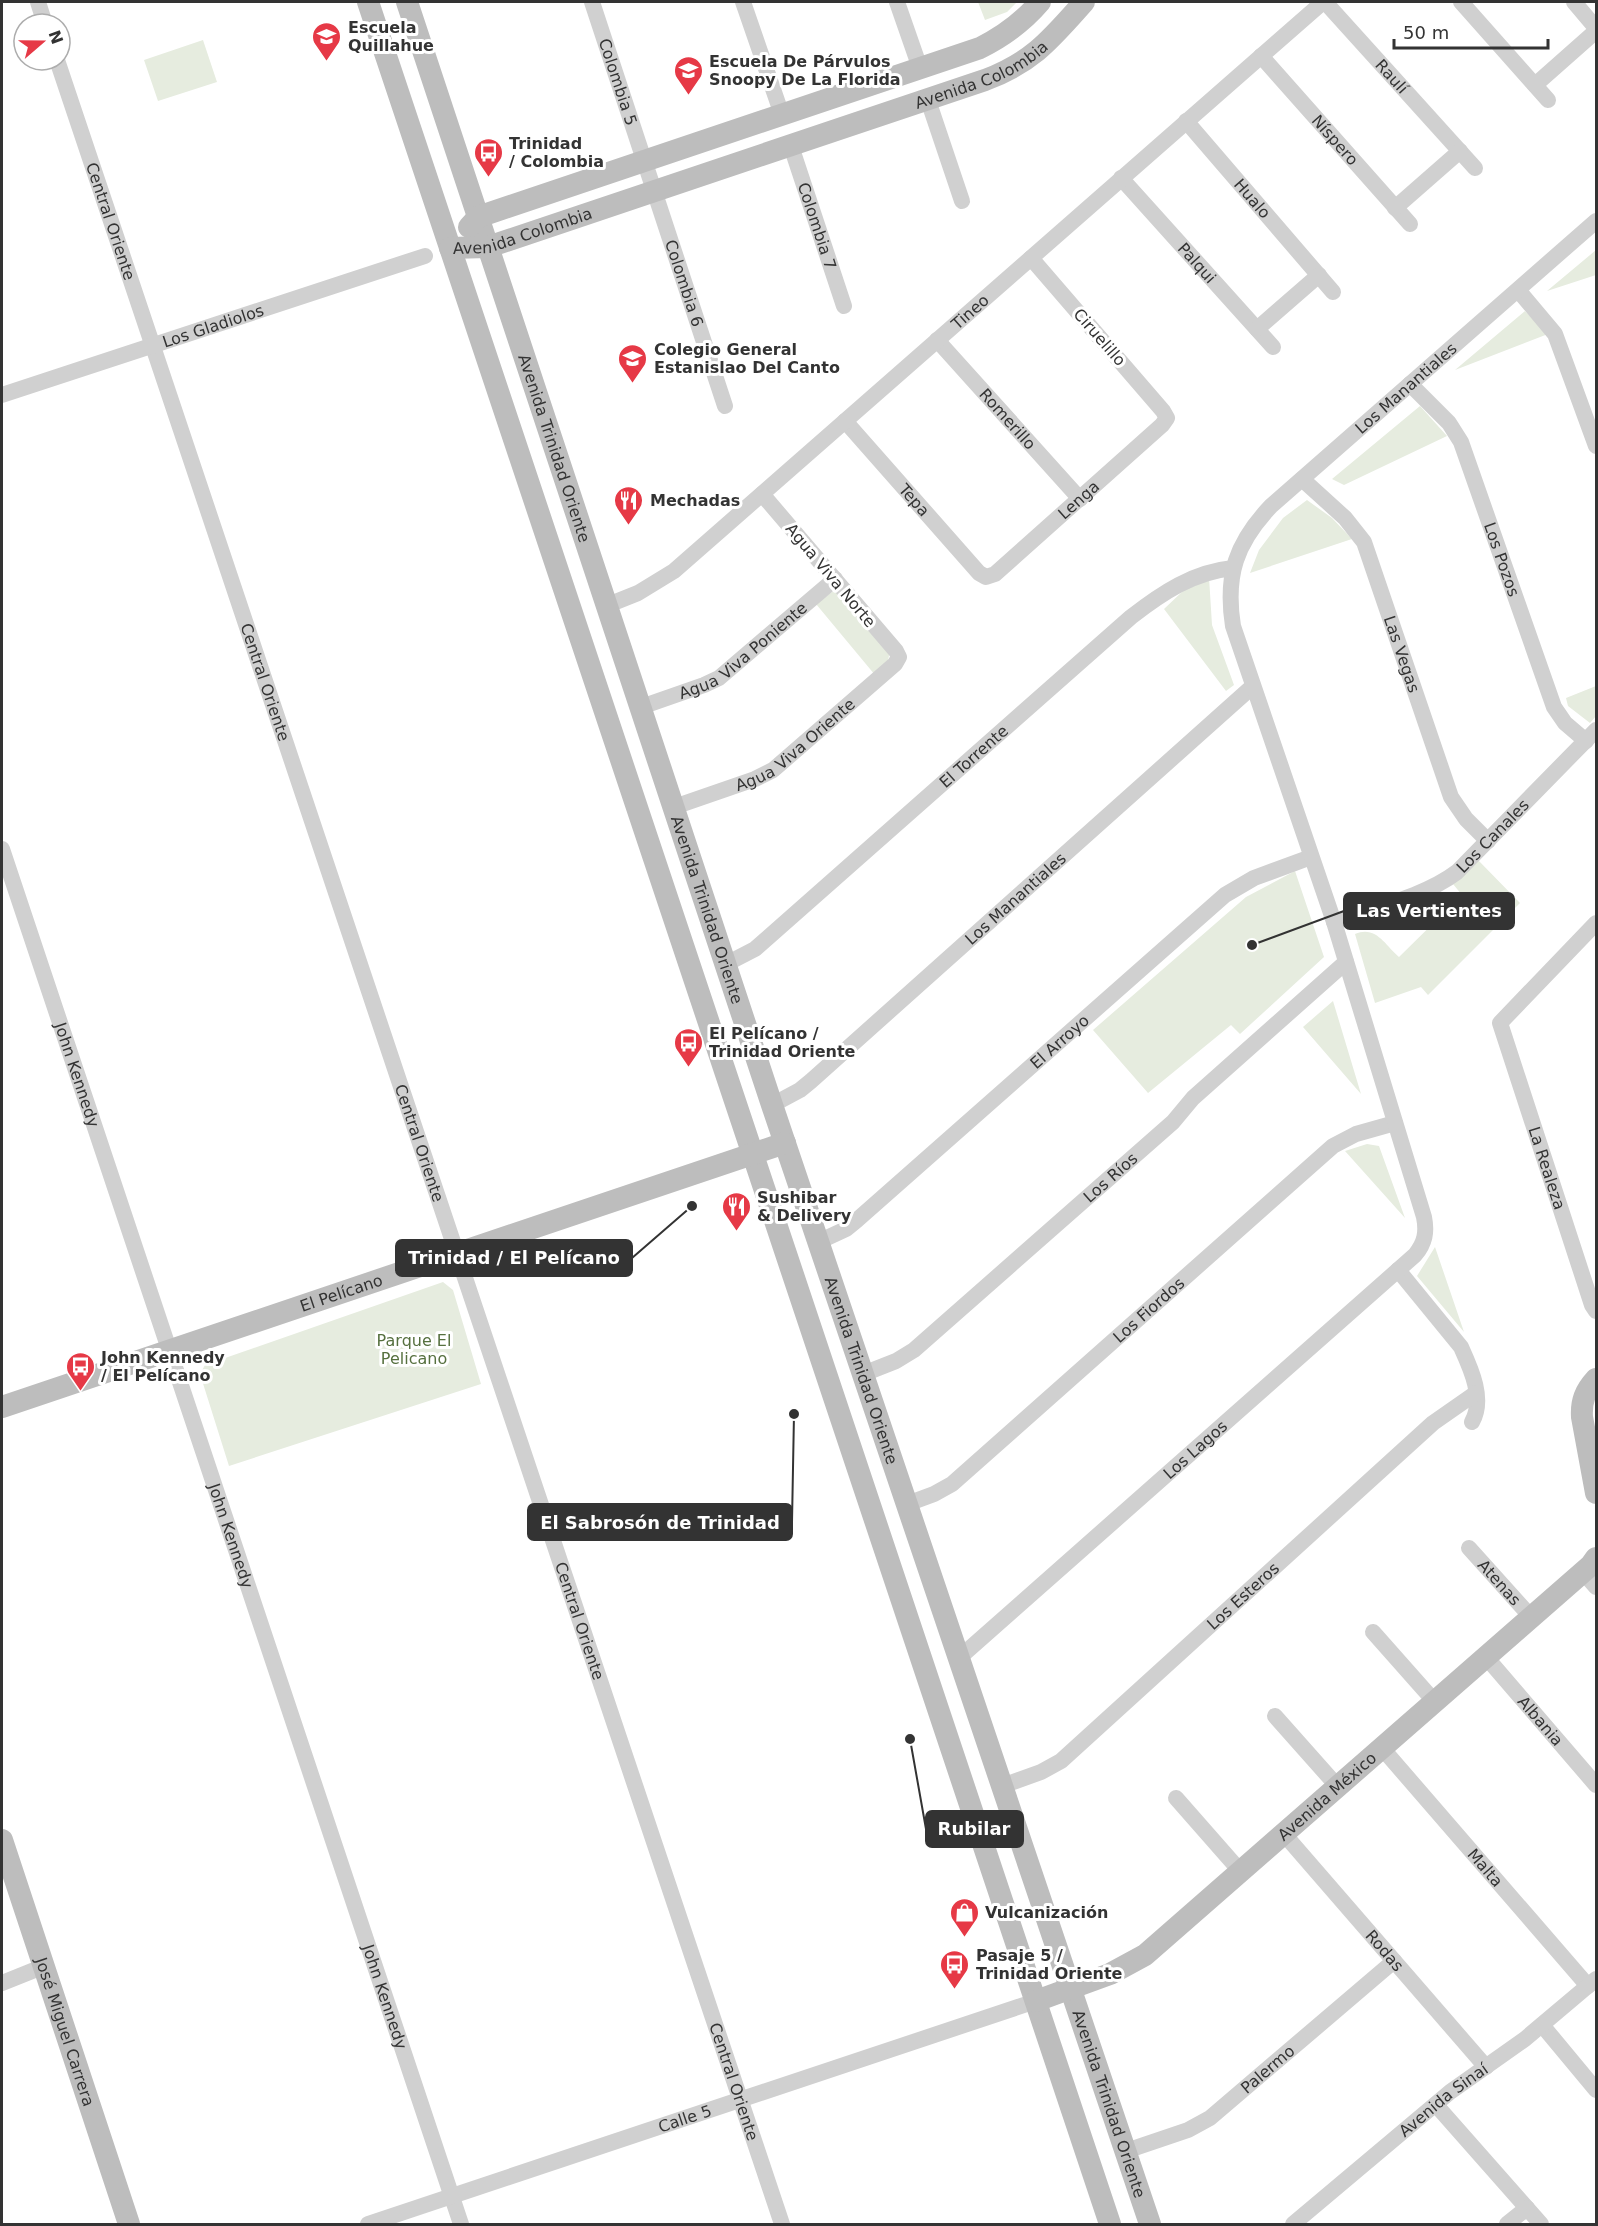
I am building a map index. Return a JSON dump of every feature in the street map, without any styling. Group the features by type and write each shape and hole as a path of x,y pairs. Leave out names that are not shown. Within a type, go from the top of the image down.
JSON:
{"main road":[{"name":"Avenida Trinidad Oriente","path":"368,2 1110,2224"},
{"name":"Avenida Trinidad Oriente","path":"406,2 608,605 772,1105 1150,2224"},
{"name":"Avenida Colombia","path":"450,248 478,217 993,42 1020,24 1040,2"},
{"name":"Avenida Colombia","path":"450,248 488,247 928,100 1005,72 1025,61 1052,38 1084,2"},
{"name":"El Pelícano","path":"2,1407 785,1143"},
{"path":"1596,1379 1586,1393 1581,1406 1594,1467 1596,1493"},
{"name":"Avenida México","path":"1036,2001 1123,1969 1145,1955 1531,1617 1592,1572"},
{"name":"José Miguel Carrera","path":"2,1840 129,2224"}],"street":[{"name":"Colombia 5","path":"592,2 644,161"},
{"path":"743,2 782,115"},
{"path":"897,2 920,68"},
{"name":"Tineo","path":"608,605 664,579 1324,2"},
{"name":"Raulí","path":"1324,2 1475,168"},
{"path":"1461,2 1548,100"},
{"path":"1535,85 1596,29 1574,2"},
{"name":"Níspero","path":"1261,56 1410,224"},
{"name":"Central Oriente","path":"61,72 782,2224"},
{"path":"928,100 962,201"},
{"name":"Hualo","path":"1186,121 1333,292"},
{"name":"Colombia 7","path":"791,146 844,306"},
{"path":"1395,208 1460,151"},
{"name":"Colombia 6","path":"644,161 725,406"},
{"name":"Palqui","path":"1121,178 1273,347"},
{"name":"Los Manantiales","path":"1426,1236 1424,1217 1334,922 1233,626 1230,587 1233,568 1238,552 1258,520 1596,221"},
{"name":"Los Gladiolos","path":"2,395 425,256"},
{"name":"Ciruelillo","path":"1031,258 1167,418"},
{"path":"1257,329 1319,275"},
{"path":"1518,290 1555,334 1596,446"},
{"name":"Romerillo","path":"937,340 1080,498"},
{"name":"Los Pozos","path":"1410,384 1449,423 1461,442 1554,706 1565,723 1591,735"},
{"name":"Lenga","path":"986,577 995,574 1162,425 1167,418"},
{"name":"Tepa","path":"844,421 979,573 986,577"},
{"name":"Las Vegas","path":"1302,479 1345,518 1364,542 1451,797 1466,819 1488,841"},
{"name":"Agua Viva Norte","path":"762,494 899,657"},
{"name":"El Torrente","path":"726,964 755,949 1131,617 1194,577 1212,570 1233,568"},
{"name":"Agua Viva Poniente","path":"641,707 719,678 835,579"},
{"name":"Agua Viva Oriente","path":"674,807 755,779 773,770 895,664 899,657"},
{"name":"Los Manantiales","path":"772,1105 800,1090 811,1081 1253,686"},
{"name":"Los Canales","path":"1334,922 1428,889 1446,880 1488,841 1591,735"},
{"name":"John Kennedy","path":"2,849 461,2224"},
{"name":"El Arroyo","path":"818,1242 846,1229 857,1220 1225,895 1254,878 1311,857"},
{"name":"La Realeza","path":"1596,926 1500,1023 1592,1305 1596,1311"},
{"name":"Los Ríos","path":"863,1374 896,1361 914,1350 1173,1122 1193,1098 1346,962"},
{"name":"Los Fiordos","path":"907,1504 934,1494 952,1484 1333,1146 1356,1134 1395,1123"},
{"name":"Los Lagos","path":"959,1658 1398,1270 1419,1249 1426,1236"},
{"path":"1398,1270 1461,1347 1468,1362 1476,1393 1478,1409 1472,1422"},
{"name":"Los Esteros","path":"1002,1786 1041,1772 1061,1761 1433,1423 1476,1393"},
{"name":"Atenas","path":"1469,1548 1531,1617"},
{"path":"1373,1632 1435,1702"},
{"name":"Albania","path":"1486,1657 1596,1785"},
{"path":"1275,1716 1338,1787"},
{"name":"Malta","path":"1382,1748 1592,1982"},
{"path":"1176,1798 1241,1872"},
{"name":"Rodas","path":"1284,1834 1486,2067"},
{"name":"Palermo","path":"1126,2151 1203,2123 1394,1961"},
{"path":"2,1983 42,1966"},
{"name":"Avenida Sinaí","path":"1293,2224 1436,2105 1542,2025 1592,1982"},
{"name":"Calle 5","path":"368,2224 1036,2001"},
{"path":"1542,2025 1596,2090"},
{"path":"1436,2105 1541,2224"},
{"path":"1507,2224 1527,2208"}],"green space":[{"path":"978,2 1017,2 1007,12 985,20"},
{"path":"203,40 217,82 158,101 144,60"},
{"path":"1596,250 1596,275 1547,291"},
{"path":"1525,311 1548,334 1455,370"},
{"path":"1420,406 1447,436 1344,485 1332,479"},
{"path":"1307,500 1332,518 1352,539 1250,573 1259,550 1283,518"},
{"path":"1209,577 1212,625 1234,685 1226,691 1164,609 1184,590"},
{"path":"832,592 841,593 890,650 888,661 875,675 816,604"},
{"path":"1596,686 1596,716 1590,723 1568,706 1566,698"},
{"path":"1478,860 1520,903 1428,995 1421,987 1375,1003 1355,934 1369,932 1374,934 1399,957 1462,895 1453,884"},
{"path":"1295,871 1324,957 1240,1034 1231,1025 1148,1093 1093,1030 1246,897"},
{"path":"1333,1001 1361,1094 1303,1027"},
{"path":"1367,1144 1379,1146 1405,1218 1345,1151"},
{"path":"1435,1247 1464,1332 1417,1276"},
{"name":"Parque El Pelicano","path":"443,1282 453,1290 481,1384 229,1466 200,1374 205,1365"}],"place":[{"name":"Escuela Quillahue","path":"327,62"},
{"name":"Escuela De Párvulos Snoopy De La Florida","path":"688,96"},
{"name":"Trinidad / Colombia","path":"488,178"},
{"name":"Colegio General Estanislao Del Canto","path":"633,384"},
{"name":"Mechadas","path":"629,526"},
{"name":"Las Vertientes","path":"1252,945"},
{"name":"El Pelícano / Trinidad Oriente","path":"688,1068"},
{"name":"Trinidad / El Pelícano","path":"692,1206"},
{"name":"Sushibar & Delivery","path":"736,1232"},
{"name":"John Kennedy / El Pelícano","path":"80,1392"},
{"name":"El Sabrosón de Trinidad","path":"794,1414"},
{"name":"Rubilar","path":"910,1739"},
{"name":"Vulcanización","path":"964,1938"},
{"name":"Pasaje 5 / Trinidad Oriente","path":"955,1990"}]}
